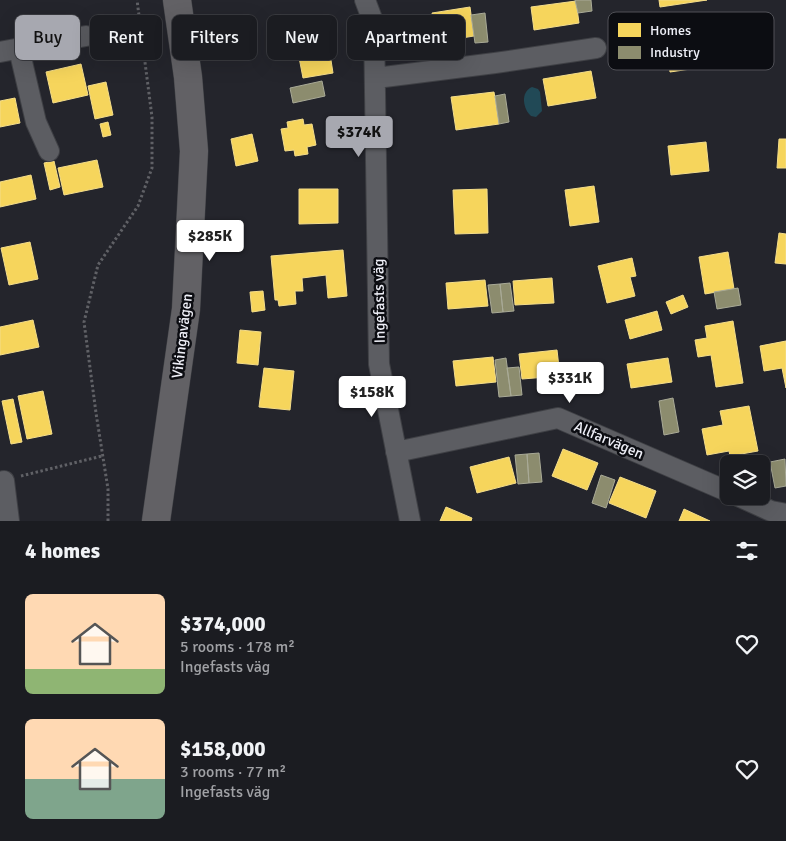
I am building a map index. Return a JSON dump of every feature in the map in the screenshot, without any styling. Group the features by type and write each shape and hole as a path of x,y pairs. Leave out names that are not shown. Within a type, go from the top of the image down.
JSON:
{"main road":[{"name":"Vikingavägen","path":"156,521 186,309 194,151 188,77 178,0"}],"street":[{"name":"Ingefasts väg","path":"364,0 374,24 379,364 410,521"},
{"path":"49,151 9,51 86,36"},
{"path":"376,78 596,48"},
{"name":"Allfarvägen","path":"396,452 558,418 720,488"},
{"path":"2,482 9,521"},
{"path":"758,505 771,511 786,514"}],"path":[{"path":"137,0 139,15"},
{"path":"86,36 90,36"},
{"path":"108,521 108,489 84,322 98,264 138,206 152,168 152,117 144,60"},
{"path":"2,482 102,456"}],"water":[{"path":"532,87 540,92 542,111 536,117 528,113 524,101 528,89"}],"building: Homes":[{"path":"659,0 707,0 660,7"},
{"path":"576,1 579,23 534,30 531,7"},
{"path":"470,7 474,36 465,37 465,15 432,15 432,13"},
{"path":"300,60 331,60 333,73 303,78"},
{"path":"81,64 88,95 53,103 46,72"},
{"path":"591,71 596,98 548,106 543,79"},
{"path":"106,82 113,115 95,119 88,86"},
{"path":"494,92 499,124 456,130 451,97"},
{"path":"15,98 20,123 0,127 0,101"},
{"path":"303,119 304,125 312,124 316,145 307,147 308,154 295,156 294,150 285,151 281,129 288,128 287,122"},
{"path":"108,122 111,135 103,137 100,124"},
{"path":"252,134 258,161 236,166 231,139"},
{"path":"779,139 786,139 786,168 777,168"},
{"path":"706,142 709,171 671,175 668,146"},
{"path":"97,160 103,187 64,195 58,168"},
{"path":"54,161 60,187 50,190 44,163"},
{"path":"31,175 36,199 0,207 0,182"},
{"path":"594,186 599,222 570,226 565,190"},
{"path":"299,189 338,189 338,223 299,224"},
{"path":"487,189 488,233 455,234 453,190"},
{"path":"779,233 786,234 786,264 775,263"},
{"path":"30,242 38,279 9,285 1,248"},
{"path":"343,250 347,296 328,298 326,275 302,278 303,291 295,291 296,304 279,306 278,300 275,300 271,256"},
{"path":"728,252 734,289 705,294 699,257"},
{"path":"632,258 636,276 630,277 635,296 607,303 598,266"},
{"path":"552,278 554,303 515,305 513,281"},
{"path":"485,280 488,306 448,309 446,283"},
{"path":"263,291 265,310 252,312 250,292"},
{"path":"683,295 688,307 671,314 666,302"},
{"path":"657,311 662,330 630,339 625,320"},
{"path":"33,320 39,347 0,355 0,327"},
{"path":"733,321 743,383 716,387 711,355 698,357 695,340 707,338 705,326"},
{"path":"240,330 261,332 258,365 237,363"},
{"path":"786,341 786,388 782,368 764,371 760,346"},
{"path":"557,350 560,376 522,379 519,354"},
{"path":"493,357 496,382 456,386 453,361"},
{"path":"668,358 672,382 631,388 627,364"},
{"path":"264,368 294,371 290,410 259,407"},
{"path":"43,391 52,434 27,439 18,396"},
{"path":"13,399 22,442 11,444 2,401"},
{"path":"749,406 758,451 730,455 729,451 707,455 702,429 723,425 720,411"},
{"path":"563,449 598,463 587,490 552,476"},
{"path":"509,457 516,483 477,493 470,467"},
{"path":"620,477 656,491 646,518 609,503"},
{"path":"446,507 472,518 471,521 440,521"},
{"path":"684,509 710,521 679,521"}],"building: Industry":[{"path":"575,0 591,0 592,11 578,13"},
{"path":"485,13 488,42 475,43 471,15"},
{"path":"322,81 325,96 293,103 290,88"},
{"path":"505,94 509,122 499,124 495,96"},
{"path":"510,283 514,311 503,312 500,284"},
{"path":"500,284 503,312 492,313 488,285"},
{"path":"738,288 741,305 717,309 714,292"},
{"path":"506,358 511,396 499,397 495,360"},
{"path":"519,367 522,395 511,396 507,368"},
{"path":"673,398 679,432 664,435 659,401"},
{"path":"539,453 542,482 529,483 527,454"},
{"path":"527,454 529,483 518,484 515,455"},
{"path":"785,459 786,486 775,488 770,462"},
{"path":"601,475 615,480 606,508 592,503"}]}
